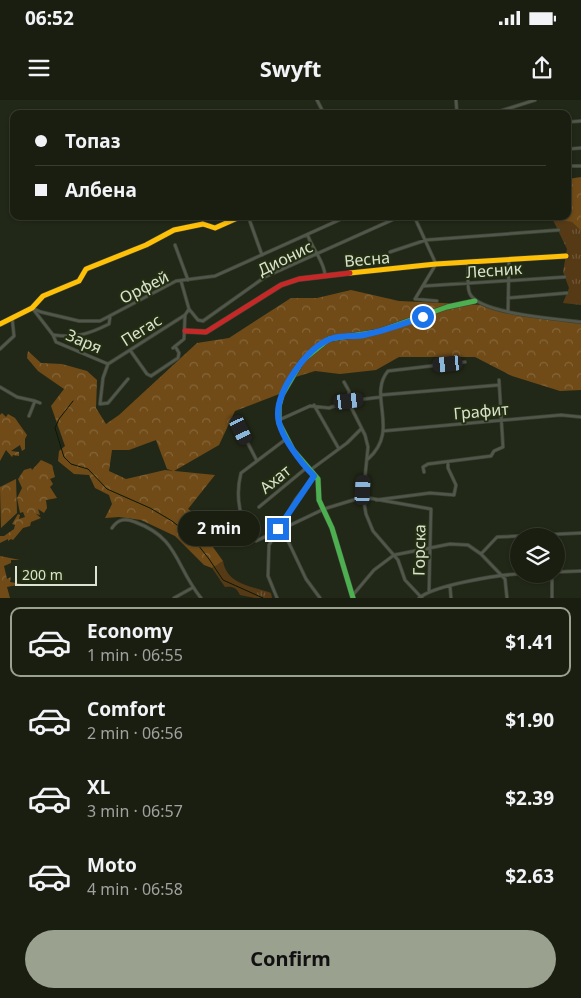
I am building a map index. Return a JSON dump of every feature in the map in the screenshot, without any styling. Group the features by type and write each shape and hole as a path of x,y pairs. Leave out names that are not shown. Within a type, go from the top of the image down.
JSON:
{"street":[{"path":"504,110 535,100"},
{"path":"0,324 12,316 32,308 44,296 79,281 86,269 146,245 174,230 203,224 215,228 233,220"},
{"path":"249,220 262,256"},
{"name":"Орфей","path":"32,308 41,312 88,322 110,317 181,281 216,276 340,220"},
{"name":"Дионис","path":"190,309 198,320 203,321 265,277 392,220"},
{"path":"416,220 436,264 424,286 415,297 420,300 437,301"},
{"path":"390,252 426,240 559,230"},
{"path":"308,236 315,255 324,267 325,275"},
{"path":"175,245 188,280"},
{"name":"Весна","path":"185,331 206,332 228,320 281,285 299,279 436,264 566,256"},
{"path":"508,312 509,259"},
{"path":"468,262 469,292 475,301"},
{"name":"Лесник","path":"424,286 565,277"},
{"path":"181,281 190,309"},
{"path":"508,298 566,293"},
{"path":"352,597 332,528 318,496 320,482 307,470 286,439 279,420 278,410 289,379 306,356 328,339 363,335 390,329 434,311 475,301 521,316 581,322"},
{"name":"Заря","path":"32,308 54,336 56,342 108,364"},
{"name":"Пегас","path":"108,364 185,315 190,309"},
{"path":"130,350 147,374 151,376 178,358 180,353 174,347 184,339 185,315"},
{"path":"0,350 14,336 12,316"},
{"name":"Заря","path":"54,336 86,335 109,324 110,317"},
{"path":"366,460 378,450 383,437 381,396 388,371 465,362"},
{"path":"108,364 103,378 100,404 108,402 128,380"},
{"path":"424,472 424,465 491,456 504,445 499,380"},
{"path":"344,382 349,391 349,401 367,440 363,497 373,531 394,555 403,576 420,597 430,591 510,574"},
{"path":"279,420 314,405 329,408 349,401 381,396 499,385"},
{"path":"0,387 17,397 40,403"},
{"path":"29,416 35,401"},
{"path":"314,405 340,449"},
{"name":"Графит","path":"383,431 562,415 581,416"},
{"name":"Ахат","path":"259,507 307,470 340,449 361,429"},
{"path":"241,430 257,461"},
{"path":"286,439 240,476 238,503 240,514 256,541 273,533 314,476"},
{"path":"282,529 324,509 363,497 375,500 430,493 454,495 456,484 448,468 448,462"},
{"name":"Горска","path":"375,500 431,509 430,591"},
{"path":"112,528 117,522 127,520 157,532 173,552 193,588 201,598"},
{"path":"280,524 306,579 320,598"},
{"path":"278,598 268,576 267,554 269,545 280,524"},
{"path":"481,554 498,537 581,534"},
{"path":"352,597 374,570 394,555 431,547 463,544 481,554 501,575 505,580 507,598"},
{"path":"565,572 581,571"},
{"path":"552,583 552,598"},
{"path":"450,586 451,598"},
{"path":"174,598 193,588"}],"green space":[{"path":"581,177 581,231 572,222 553,220 571,220 571,179"},
{"path":"553,220 572,222 581,231 581,305 563,303 569,288 563,272 567,249"},
{"path":"351,290 399,301 485,305 521,316 581,322 581,390 560,391 512,376 475,357 399,357 376,370 340,374 315,371 289,379 282,393 235,411 219,445 174,471 215,475 188,509 215,526 205,536 223,561 212,568 204,565 175,536 141,520 119,517 105,518 112,504 109,495 95,488 89,475 74,474 58,461 59,451 65,446 51,406 64,389 38,371 27,358 28,351 41,363 62,364 87,371 97,380 96,408 106,424 119,415 197,343 229,338 291,298 317,298","holes":["156,440 167,469 173,471 165,470 126,479 109,471 112,450 129,450"]},
{"path":"2,413 6,417 8,414 15,418 27,435 25,449 22,451 20,445 11,451 19,452 19,456 13,455 12,457 6,450 0,461 0,415"},
{"path":"41,460 52,465 55,477 50,479 53,484 50,487 57,498 46,500 47,508 44,513 38,509 40,515 36,514 41,518 31,522 30,526 23,528 13,540 8,541 8,539 0,543 0,536 4,536 14,529 15,525 12,524 18,514 20,515 19,519 25,517 23,512 20,513 17,498 22,488 18,479 24,470 31,468 32,470"},
{"path":"16,479 17,513 1,528 0,487"},
{"path":"0,556 20,560 11,560 11,563 4,566 7,579 11,577 10,582 22,584 7,587 10,598 0,598"},
{"path":"223,561 225,569 235,580 271,593 272,598 255,598 240,595 234,588 225,587 212,568"}],"waterway":[{"path":"73,401 59,419 55,428 64,457 71,464 88,469 107,489 150,508 172,521 191,536 223,580 263,598"}],"traffic: fast":[{"path":"353,598 332,528 319,500 318,479 293,450 279,423 279,406 282,395 302,361 329,339 377,332 447,307 475,301"}],"traffic: slow":[{"path":"0,324 32,308 43,296 79,281 86,269 146,245 174,230 203,224 215,228 233,220"},
{"path":"350,273 436,264 566,256"}],"traffic: jam":[{"path":"185,331 206,332 281,285 299,279 350,273"}],"route":[{"path":"278,529 296,499 314,476 306,469 286,439 279,420 278,410 286,384 291,376 306,356 328,339 339,336 363,335 390,329 423,317"}]}
